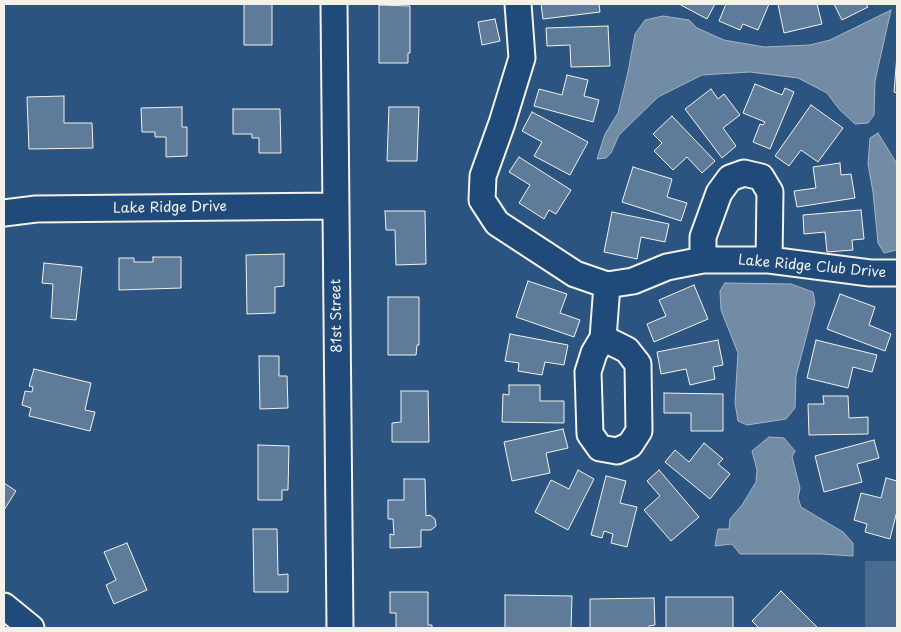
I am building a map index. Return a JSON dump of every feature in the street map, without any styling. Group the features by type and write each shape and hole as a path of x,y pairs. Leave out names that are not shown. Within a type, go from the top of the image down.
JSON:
{"street":[{"name":"81st Street","path":"334,4 340,628"},
{"name":"Lake Ridge Club Drive","path":"518,4 522,58 483,176 482,200 497,223 575,274 607,285 633,281 667,267 703,260 769,260 870,273 897,273"},
{"path":"703,260 702,237 719,193 730,178 744,173 761,177 770,192 769,260"},
{"name":"Lake Ridge Drive","path":"4,213 36,210 336,206"},
{"path":"603,338 607,285"},
{"path":"4,606 31,628"}],"shaded area":[{"path":"891,10 875,81 874,115 868,123 855,124 839,109 827,93 798,78 750,72 702,75 658,97 619,135 611,153 606,158 597,159 605,134 618,113 635,34 645,20 663,16 689,20 697,28 724,40 764,47 810,45 830,40"},
{"path":"878,133 897,164 897,250 884,253 878,243 868,164 870,138"},
{"path":"725,283 791,284 813,292 815,303 796,376 795,408 786,419 747,425 738,421 735,403 738,353 721,310 720,291"},
{"path":"769,437 784,438 795,451 792,457 800,488 798,498 801,507 843,532 853,543 853,556 740,554 732,544 715,546 718,529 729,529 730,519 742,505 756,482 757,470 752,451"},
{"path":"865,561 897,561 897,628 865,628"}],"building":[{"path":"244,4 272,4 272,45 244,45"},
{"path":"541,4 599,4 600,12 543,19"},
{"path":"679,4 715,4 707,19"},
{"path":"726,4 769,4 758,30 743,24 740,30 719,21"},
{"path":"778,4 817,4 822,24 784,33"},
{"path":"834,4 866,4 868,7 842,20"},
{"path":"379,5 410,6 410,53 408,53 408,63 379,63"},
{"path":"495,19 500,41 482,45 478,22"},
{"path":"608,26 610,66 571,67 570,45 547,46 546,28"},
{"path":"897,55 897,93 894,92"},
{"path":"567,75 588,80 584,96 599,100 593,122 534,106 539,89 562,95"},
{"path":"755,84 782,95 785,88 794,92 770,149 753,142 760,124 763,125 765,122 743,113"},
{"path":"711,89 718,99 724,94 740,115 723,128 736,146 722,158 685,109"},
{"path":"64,96 64,123 92,123 93,148 29,149 27,97"},
{"path":"811,105 843,128 818,162 801,150 789,166 775,156"},
{"path":"182,107 182,127 187,127 187,156 166,157 166,137 155,137 155,132 142,132 141,108"},
{"path":"389,107 419,107 417,161 387,161"},
{"path":"233,109 280,109 281,153 259,153 259,138 252,138 252,134 233,134"},
{"path":"532,112 588,142 570,175 534,156 542,142 522,131"},
{"path":"672,116 715,161 702,173 687,157 673,170 654,151 662,143 653,134"},
{"path":"519,157 571,190 556,214 549,210 544,219 519,203 530,185 509,172"},
{"path":"840,163 841,175 851,174 855,198 797,207 794,191 816,188 813,167"},
{"path":"633,167 672,179 667,197 687,203 681,221 622,202"},
{"path":"861,210 864,239 852,240 853,250 827,252 825,232 804,234 803,215"},
{"path":"385,211 425,211 426,264 396,265 395,230 386,230"},
{"path":"612,212 669,224 665,242 641,237 637,259 604,252"},
{"path":"284,254 284,286 275,287 275,313 247,314 246,255"},
{"path":"153,257 181,257 181,288 119,290 119,258 134,258 134,262 153,262"},
{"path":"44,263 82,267 76,320 51,318 53,284 42,283"},
{"path":"528,281 567,294 560,313 580,320 574,337 516,317"},
{"path":"694,285 708,319 654,342 647,324 666,316 659,300"},
{"path":"840,294 875,307 869,325 891,334 885,351 827,329"},
{"path":"388,297 419,297 419,345 417,345 416,355 388,355"},
{"path":"510,334 568,345 564,365 545,362 542,375 518,371 519,363 505,361"},
{"path":"718,340 723,365 713,367 715,379 690,385 686,369 661,374 657,352"},
{"path":"816,340 877,355 872,372 853,367 848,388 807,378"},
{"path":"259,356 279,356 279,376 287,376 288,408 260,409"},
{"path":"34,369 91,383 85,410 95,412 90,431 29,416 31,408 22,405 25,391 32,392 33,387 29,386"},
{"path":"509,385 540,385 540,401 564,401 564,423 502,422 503,394 509,395"},
{"path":"401,391 428,391 429,442 392,442 392,423 401,422"},
{"path":"664,393 723,394 723,431 691,431 691,413 664,413"},
{"path":"823,396 848,396 849,418 868,417 868,434 809,435 808,404 824,404"},
{"path":"563,429 568,448 546,453 550,473 512,481 504,442"},
{"path":"874,440 879,458 857,464 862,482 824,492 815,456"},
{"path":"704,443 723,459 718,464 730,474 710,499 665,462 675,450 689,462"},
{"path":"258,445 289,446 288,490 282,490 282,500 258,500"},
{"path":"578,470 594,479 568,530 535,512 551,480 569,489"},
{"path":"659,470 699,517 671,541 644,510 660,496 647,481"},
{"path":"606,476 626,481 620,503 637,507 627,547 611,543 613,534 604,531 602,538 591,535"},
{"path":"886,478 897,481 897,511 890,539 865,532 867,524 854,520 861,493 881,498"},
{"path":"404,479 425,479 426,516 430,515 435,519 436,526 431,530 421,530 421,547 390,548 390,534 394,535 393,519 388,519 388,500 404,500"},
{"path":"4,483 16,491 4,510"},
{"path":"253,529 277,529 278,575 288,574 288,592 254,592"},
{"path":"127,543 147,590 114,604 106,585 116,580 104,552"},
{"path":"781,591 818,628 759,628 752,621"},
{"path":"390,592 428,592 428,625 432,625 432,628 396,628 396,613 390,613"},
{"path":"505,595 572,596 571,628 505,628"},
{"path":"666,597 733,597 733,628 666,628"},
{"path":"654,598 655,625 649,626 649,628 590,628 590,599"}]}
